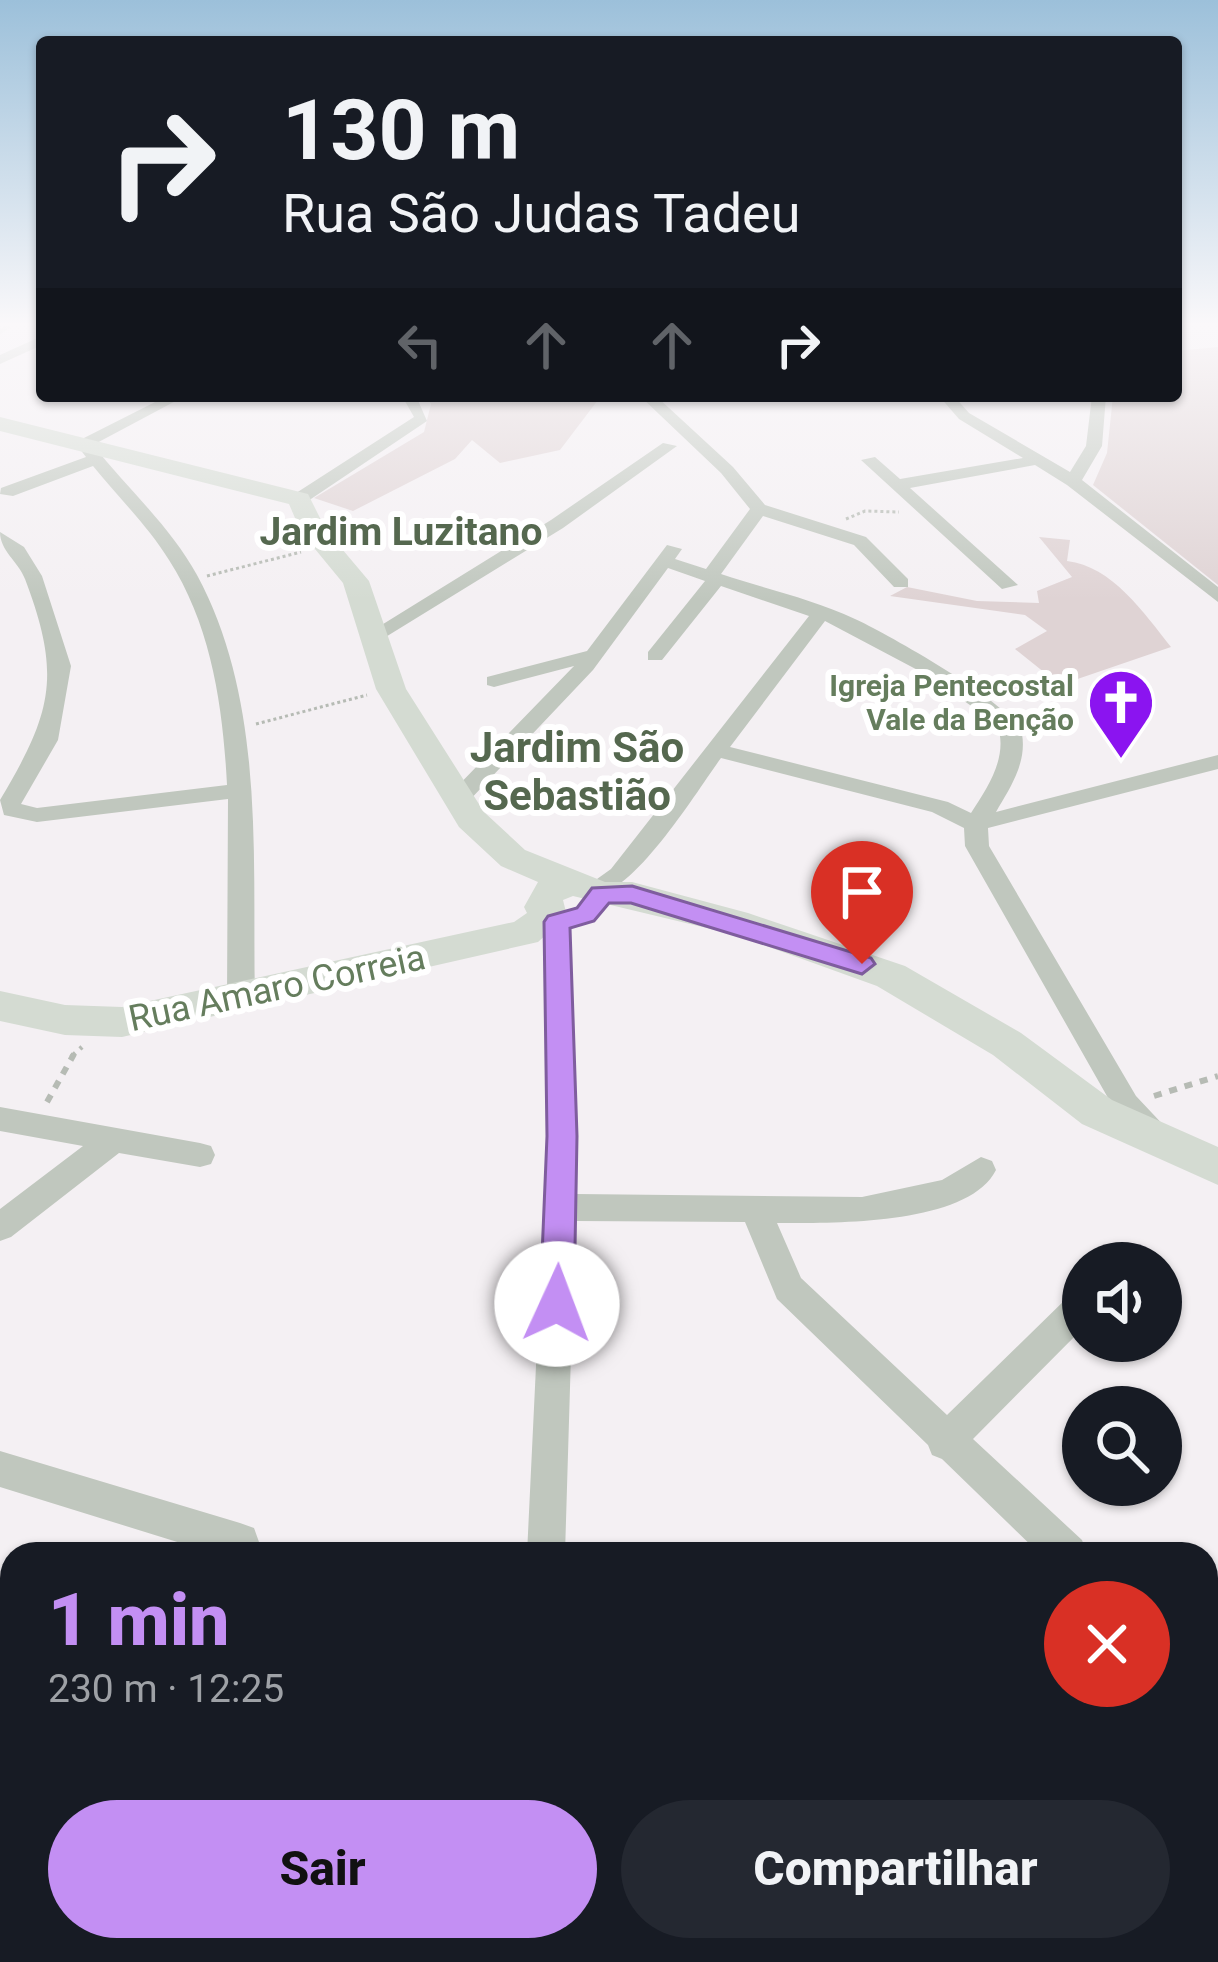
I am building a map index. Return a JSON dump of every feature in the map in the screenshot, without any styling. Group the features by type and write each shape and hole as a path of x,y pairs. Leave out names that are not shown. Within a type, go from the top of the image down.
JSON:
{"street":[{"path":"7,492 100,455 149,418"},
{"path":"0,424 100,455 299,499 422,418"},
{"path":"670,418 764,512 825,527 867,546 902,583"},
{"path":"967,418 1073,481 1218,596"},
{"path":"1073,481 1094,446 1097,418"},
{"path":"377,634 539,536 670,446"},
{"path":"100,455 190,580 219,653 233,730 241,1000"},
{"path":"869,460 1009,585"},
{"path":"896,485 1038,460"},
{"path":"722,497 742,492"},
{"path":"299,499 324,546 356,580 391,689 458,800 513,858 549,915 560,1207 546,1542"},
{"path":"655,656 764,512"},
{"path":"0,537 19,551 33,576 62,666 47,740 9,803 22,814 37,815 236,791"},
{"path":"458,800 594,655 669,555 713,578 874,635 1006,721 1012,735 1006,777 976,824 977,846 1126,1104 1166,1142"},
{"path":"590,888 620,875 820,614"},
{"path":"494,681 594,655"},
{"path":"717,750 940,807 976,824 1218,762"},
{"path":"513,858 590,888 632,894 748,926 891,976 1007,1044 1097,1112 1218,1167"},
{"name":"Rua Amaro Correia","path":"0,1006 65,1020 115,1023 241,1000 525,933 549,915 585,915 590,888"},
{"path":"0,1119 200,1155"},
{"path":"0,1227 112,1141"},
{"path":"560,1207 862,1210 950,1191 981,1170"},
{"path":"755,1209 790,1288 945,1442 1055,1542"},
{"path":"945,1442 1062,1326"},
{"path":"0,1469 240,1542"}],"path":[{"path":"825,527 865,511 928,513"},
{"path":"190,580 324,546"},
{"path":"233,730 391,689"},
{"path":"50,1130 45,1107 65,1063 115,1023"},
{"path":"1126,1104 1218,1076"}],"shaded area":[{"path":"428,418 585,418 560,450 500,463 472,440 455,459 353,511 314,498 424,432"},
{"path":"1111,418 1218,418 1218,585 1093,485 1107,453"},
{"path":"1039,537 1070,540 1067,561 1113,581 1171,647 1060,685 1015,649 1047,631 1025,615 890,596 907,587 977,601 1039,603 1037,591 1072,577"}],"place":[{"name":"Igreja Pentecostal Vale da Benção","path":"1121,761"}],"district":[{"name":"Jardim Luzitano","path":"401,532"},
{"name":"Jardim São Sebastião","path":"577,771"}],"route":[{"path":"557,1304 562,1136 557,922 572,922 585,915 602,894 632,894 862,964"}]}
